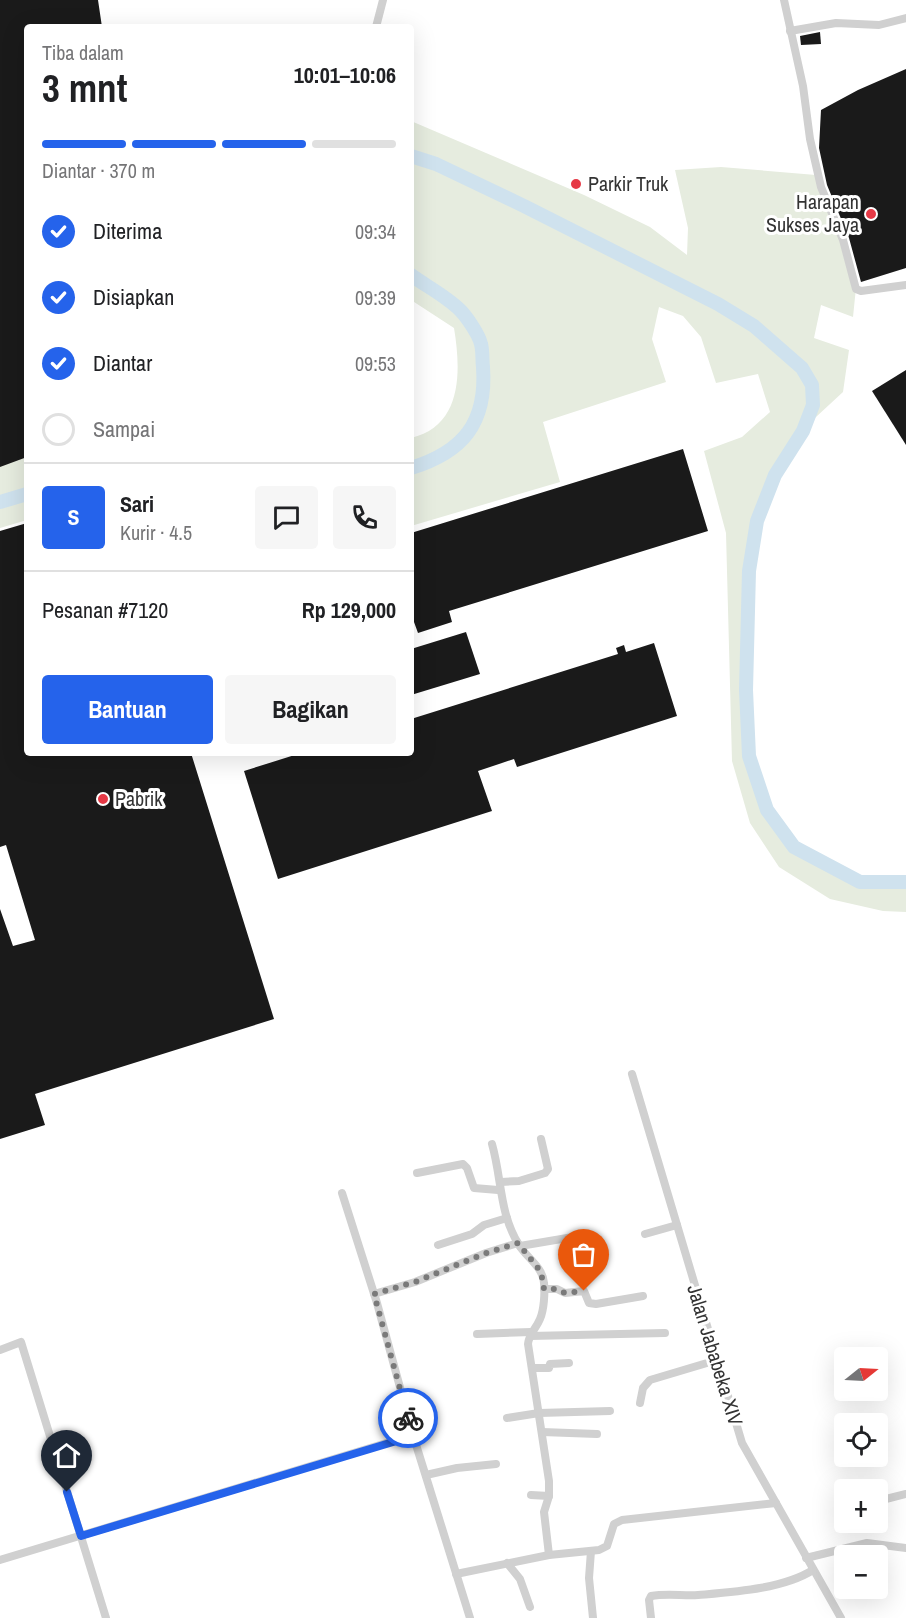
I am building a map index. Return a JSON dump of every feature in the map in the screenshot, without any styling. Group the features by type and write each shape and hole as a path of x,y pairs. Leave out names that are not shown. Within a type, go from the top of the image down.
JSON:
{"street":[{"path":"377,24 383,0"},
{"path":"784,0 821,187 843,240 856,289 861,291 906,285"},
{"path":"790,31 836,23 873,26 906,18"},
{"name":"Jalan Jababeka XIV","path":"632,1074 742,1443 841,1618"},
{"path":"417,1173 463,1164 467,1168 474,1188 500,1186 519,1181 547,1172 541,1140"},
{"path":"492,1144 507,1218 519,1245 541,1272 544,1289 541,1318 530,1334 528,1344 542,1432 549,1496 544,1512 549,1555"},
{"path":"342,1193 374,1294 413,1436 470,1618"},
{"path":"438,1245 472,1234 484,1225 507,1218"},
{"path":"645,1234 677,1225"},
{"path":"374,1294 415,1282 486,1253 519,1245 579,1236"},
{"path":"544,1289 557,1289 565,1293 584,1291 592,1304 643,1296"},
{"path":"477,1334 637,1335 665,1333"},
{"path":"0,1350 21,1342 106,1618"},
{"path":"640,1403 643,1388 650,1380 717,1360"},
{"path":"532,1368 549,1368 550,1364 569,1363"},
{"path":"507,1418 539,1413 610,1411"},
{"path":"542,1432 597,1434"},
{"path":"0,1560 413,1436"},
{"path":"426,1475 457,1468 496,1464"},
{"path":"888,1498 906,1494"},
{"path":"531,1495 549,1496"},
{"path":"456,1574 549,1555 600,1550 607,1546 614,1524 622,1520 776,1503"},
{"path":"806,1558 867,1543 906,1548"},
{"path":"591,1551 589,1578 593,1618"},
{"path":"507,1563 520,1579 530,1607"},
{"path":"651,1618 649,1600 651,1596 697,1595 779,1584 796,1580 813,1570"}],"shaded area":[{"path":"414,122 584,195 650,227 687,255 688,228 675,170 721,167 816,175 857,278 853,317 821,305 814,338 849,350 843,392 803,429 775,475 757,521 749,571 746,683 749,755 767,810 794,847 860,882 906,882 906,912 883,911 830,899 779,867 750,823 732,761 726,533 704,451 742,437 770,412 758,374 716,383 701,337 683,316 659,307 652,339 666,382 543,422 560,482 414,525 414,437 428,432 441,422 455,394 458,361 454,328 414,302"},
{"path":"24,458 24,521 0,528 0,464"}],"building":[{"path":"0,0 98,0 102,24 24,24 24,458 0,467"},
{"path":"820,32 821,44 801,45 800,36"},
{"name":"Harapan Sukses Jaya","path":"906,69 906,268 861,282 849,238 827,185 819,148 821,110 858,90"},
{"path":"906,370 906,445 872,391"},
{"path":"683,449 708,531 449,611 452,622 418,633 414,622 414,532"},
{"name":"Pabrik","path":"24,524 24,756 192,756 274,1019 35,1094 45,1125 0,1139 0,909 13,946 35,940 6,845 0,847 0,531"},
{"path":"466,632 480,674 414,694 414,648"},
{"path":"654,643 677,716 517,767 514,759 478,771 492,811 278,879 244,771 292,756 414,756 414,718 618,654 616,648 624,645 626,652"}],"waterway":[{"path":"414,157 436,164 524,206 718,304 754,326 802,368 812,385 813,405 803,431 775,475 757,521 749,571 746,690 749,756 767,810 794,847 860,882 906,882"},
{"path":"414,277 463,313 478,336 482,347 483,367 481,404 468,433 445,453 414,467"},
{"path":"0,502 24,495"}],"way so far":[{"path":"408,1418 374,1294 415,1282 486,1253 518,1243 541,1272 544,1289 557,1289 565,1293 584,1291"}],"place":[{"name":"Parkir Truk","path":"576,184"},
{"name":"Harapan Sukses Jaya","path":"871,214"},
{"name":"Pabrik","path":"103,799"}],"route":[{"path":"67,1492 81,1536 413,1436 408,1418"}]}
